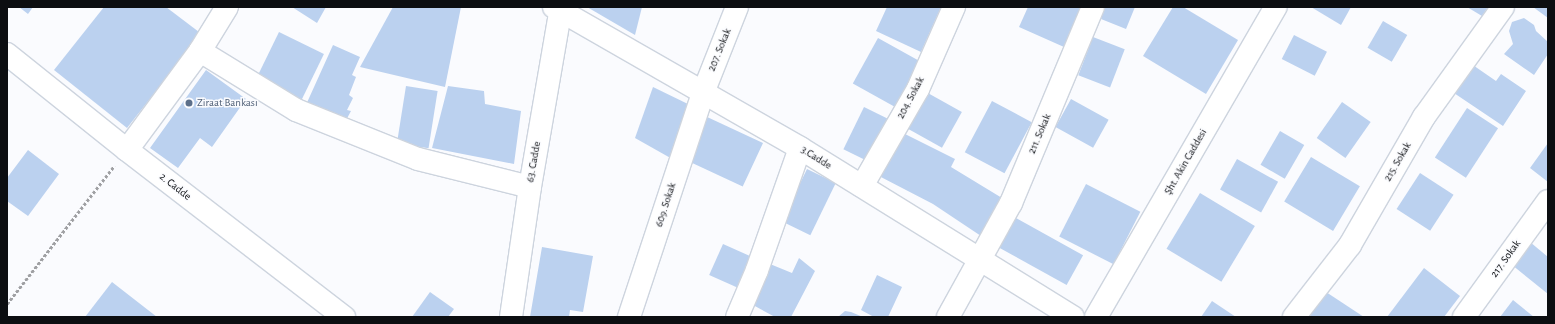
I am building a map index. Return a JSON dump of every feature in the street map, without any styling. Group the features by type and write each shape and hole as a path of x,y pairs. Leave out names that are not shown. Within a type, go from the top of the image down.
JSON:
{"street":[{"path":"127,150 200,51 227,7"},
{"name":"207. Sokak","path":"703,92 737,7"},
{"name":"204. Sokak","path":"862,186 918,89 954,7"},
{"name":"211. Sokak","path":"948,317 1011,203 1093,7"},
{"name":"Şht. Akin Caddesi","path":"1096,317 1276,7"},
{"name":"215. Sokak","path":"1294,317 1350,245 1424,117 1503,7"},
{"name":"3.Cadde","path":"559,8 800,148 1073,317"},
{"name":"63. Cadde","path":"511,317 559,8"},
{"path":"200,51 296,110 418,159 530,187"},
{"name":"2. Cadde","path":"7,54 127,150 344,317"},
{"name":"609. Sokak","path":"629,317 703,92"},
{"path":"737,317 757,270 800,148"},
{"name":"217. Sokak","path":"1464,317 1548,201"}],"path":[{"path":"7,304 127,150"}],"building":[{"path":"19,7 33,7 28,14"},
{"path":"104,7 166,7 199,32 182,58 127,128 54,70"},
{"path":"292,7 326,7 317,23"},
{"path":"393,7 461,7 445,87 360,67"},
{"path":"587,7 642,7 635,35"},
{"path":"887,7 941,7 921,52 876,31"},
{"path":"1028,7 1082,7 1064,47 1019,27"},
{"path":"1105,7 1135,7 1126,29 1101,19"},
{"path":"1173,7 1183,7 1238,40 1206,94 1143,56"},
{"path":"1311,7 1351,7 1341,25"},
{"path":"1467,7 1488,7 1482,16"},
{"path":"1533,7 1548,7 1548,18"},
{"path":"1524,18 1534,25 1536,31 1548,42 1548,54 1534,75 1504,54 1513,44 1509,31 1512,22"},
{"path":"1383,21 1407,35 1392,62 1368,48"},
{"path":"279,32 324,54 301,101 256,79"},
{"path":"1294,35 1327,52 1315,76 1282,59"},
{"path":"1093,37 1125,49 1110,87 1078,75"},
{"path":"878,38 923,63 898,109 853,83"},
{"path":"333,45 360,57 352,75 356,77 349,95 353,98 347,110 351,111 344,124 305,107"},
{"path":"1467,61 1496,81 1501,74 1526,91 1503,126 1448,89"},
{"path":"206,70 246,99 212,147 200,138 178,168 150,148"},
{"path":"406,86 438,91 429,148 397,143"},
{"path":"448,86 484,91 485,104 521,111 514,164 432,148"},
{"path":"653,87 690,105 674,160 635,138"},
{"path":"926,92 962,112 942,148 906,128"},
{"path":"1071,99 1109,120 1093,148 1055,127"},
{"path":"992,101 1032,122 1005,173 965,152"},
{"path":"1342,102 1371,122 1345,158 1317,138"},
{"path":"864,107 891,120 870,162 843,149"},
{"path":"1467,108 1498,128 1466,178 1435,157"},
{"path":"705,116 763,143 743,187 685,160"},
{"path":"899,131 955,159 951,167 1002,198 981,236 933,204 877,175"},
{"path":"1280,131 1304,145 1285,179 1260,165"},
{"path":"1548,143 1548,182 1530,168"},
{"path":"28,150 59,174 28,216 7,201 7,178"},
{"path":"1311,157 1360,186 1333,231 1284,202"},
{"path":"1237,159 1278,182 1261,212 1220,190"},
{"path":"807,169 836,183 810,235 782,221"},
{"path":"1420,173 1454,195 1430,231 1397,209"},
{"path":"1086,184 1140,212 1114,264 1059,237"},
{"path":"1200,193 1255,226 1221,282 1167,249"},
{"path":"1014,217 1083,255 1067,285 998,247"},
{"path":"1530,242 1548,257 1548,294 1512,265"},
{"path":"723,244 755,258 741,289 709,275"},
{"path":"542,247 593,256 583,312 570,310 569,317 530,317"},
{"path":"799,258 815,271 791,317 775,317 753,305 770,264 792,273"},
{"path":"1424,268 1460,296 1444,317 1387,317"},
{"path":"877,275 902,287 888,317 874,317 861,310"},
{"path":"112,282 157,317 85,317"},
{"path":"430,292 454,309 448,317 412,317"},
{"path":"1326,292 1364,317 1312,317 1310,315"},
{"path":"1513,300 1534,317 1500,317"},
{"path":"1212,301 1236,317 1201,317"},
{"path":"845,311 851,312 863,317 838,317"}],"place":[{"name":"Ziraat Bankası","path":"189,103"}]}
